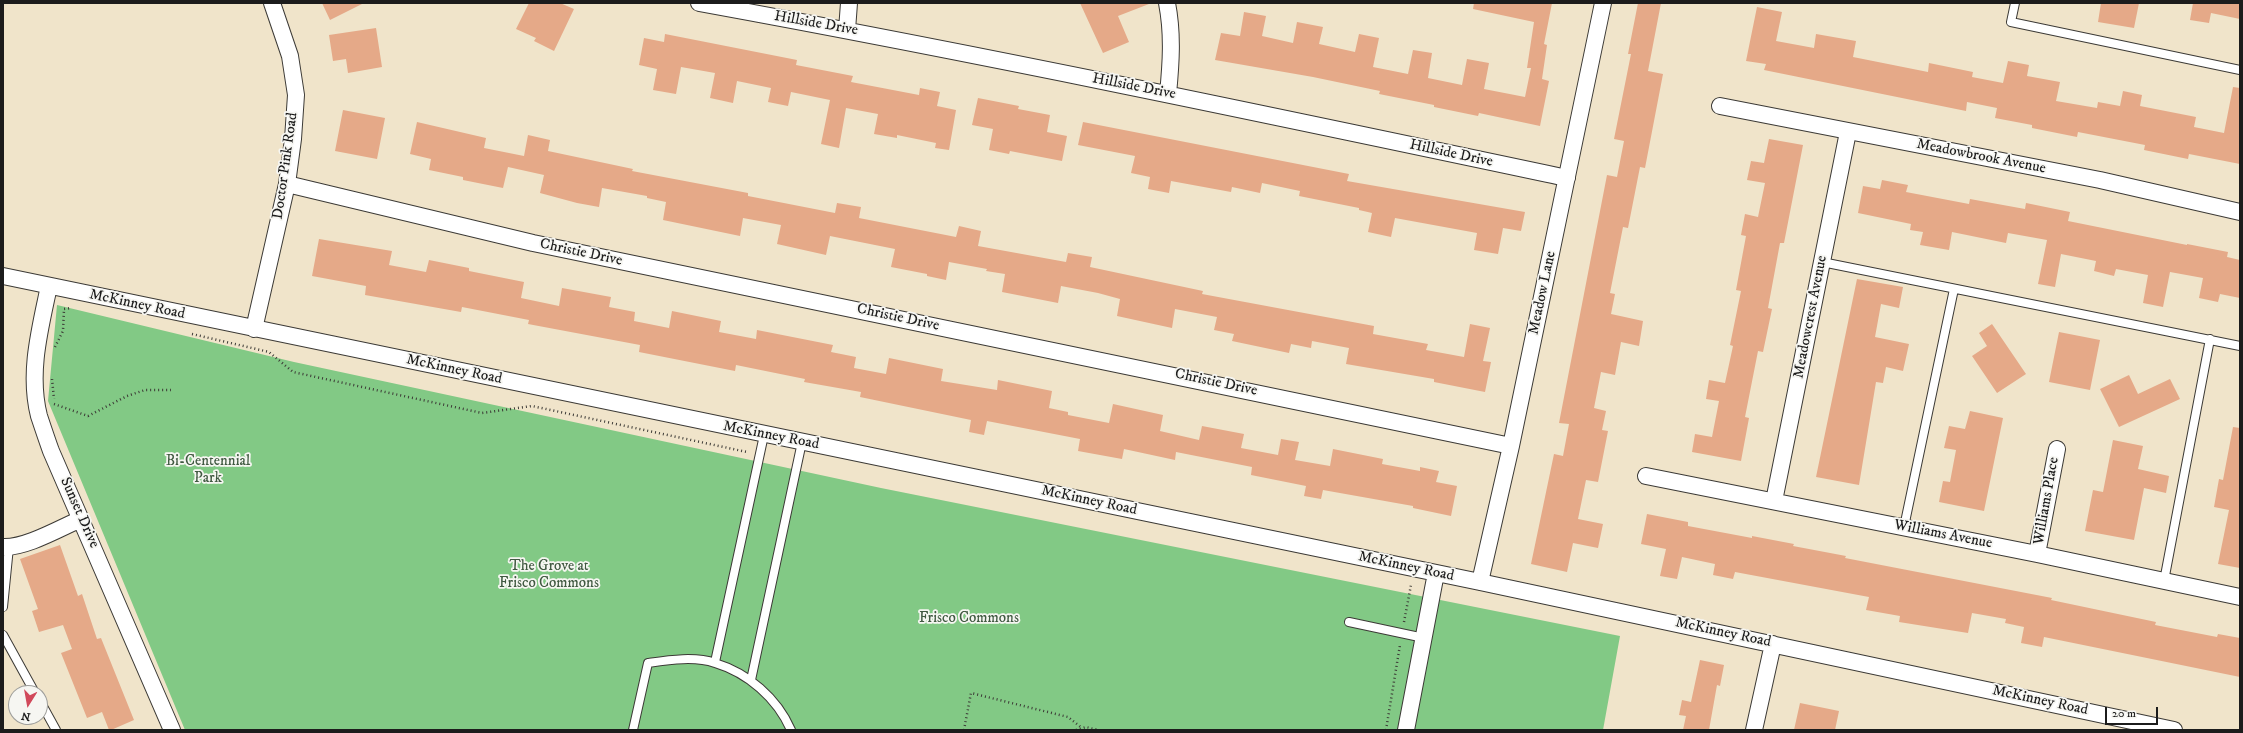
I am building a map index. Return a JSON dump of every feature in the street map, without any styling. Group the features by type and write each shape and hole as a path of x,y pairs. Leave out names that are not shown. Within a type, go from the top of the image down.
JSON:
{"street":[{"name":"Doctor Pink Road","path":"254,329 287,184 293,139 296,95 290,56 272,3"},
{"name":"Hillside Drive","path":"699,3 847,30 1168,94 1567,178"},
{"path":"847,30 849,3"},
{"path":"1167,3 1171,22 1172,54 1168,94"},
{"name":"Meadow Lane","path":"1480,582 1511,446 1603,3"},
{"name":"Meadowbrook Avenue","path":"1720,106 2100,180 2240,212"},
{"name":"Meadowcrest Avenue","path":"1774,501 1848,132"},
{"name":"Christie Drive","path":"287,184 533,244 1511,446"},
{"name":"McKinney Road","path":"3,276 764,435 1480,582 2170,730"},
{"name":"Sunset Drive","path":"49,286 35,357 36,399 39,416 51,451 172,730"},
{"name":"Williams Place","path":"2037,554 2056,449"},
{"name":"Williams Avenue","path":"1646,476 2037,554 2240,597"},
{"path":"6,547 36,539 81,519"},
{"path":"1406,730 1436,573"},
{"path":"1754,730 1773,644"}],"lane":[{"path":"2015,3 2011,22 2240,70"},
{"path":"1822,262 2240,346"},
{"path":"1904,527 1954,289"},
{"path":"2164,581 2210,340"},
{"path":"715,662 764,435"},
{"path":"751,680 802,442"},
{"path":"3,607 6,547"},
{"path":"1349,622 1424,638"},
{"path":"3,635 31,685"},
{"path":"633,730 648,663 677,659 715,662 751,680 766,692 788,722 791,730"},
{"path":"48,716 56,730"}],"path":[{"path":"53,353 63,331 64,309 78,310"},
{"path":"186,333 269,352 293,372 482,413 532,406 760,455"},
{"path":"51,373 54,385 54,406 88,416 127,396 145,390 171,390"},
{"path":"1386,730 1411,585"},
{"path":"964,730 971,693 1068,717 1082,728"},
{"path":"1076,730 1082,728 1098,730"}],"green space":[{"path":"57,305 294,362 881,488 1620,636 1603,730 185,730 48,401"}],"building":[{"path":"322,3 364,3 330,20"},
{"path":"529,3 560,3 574,9 554,51 534,41 536,38 516,29"},
{"path":"1080,3 1149,4 1118,16 1129,42 1103,53"},
{"path":"1474,3 1552,3 1544,44 1547,45 1542,79 1549,81 1540,126 1479,113 1478,116 1434,107 1434,105 1379,94 1380,91 1313,77 1215,60 1221,33 1240,36 1244,12 1266,16 1262,36 1293,43 1297,22 1323,27 1319,44 1355,52 1359,34 1379,38 1373,67 1408,74 1413,50 1432,53 1428,78 1462,85 1467,59 1489,63 1484,89 1525,97 1531,68 1527,68 1534,22 1473,9"},
{"path":"1638,3 1661,3 1648,71 1663,74 1645,168 1640,167 1628,228 1623,227 1610,293 1615,294 1611,314 1643,321 1639,346 1621,342 1615,375 1601,372 1594,408 1606,411 1602,430 1608,431 1598,482 1586,480 1578,519 1603,524 1598,548 1573,543 1567,572 1531,564 1554,454 1563,456 1569,424 1559,423 1607,175 1617,177 1624,141 1614,139 1631,54 1628,54"},
{"path":"2101,3 2139,3 2134,28 2098,22"},
{"path":"2193,3 2240,3 2240,19 2211,13 2209,23 2190,20"},
{"path":"1757,7 1782,12 1776,41 1814,48 1816,34 1856,41 1853,57 1928,72 1929,63 1973,72 1972,77 2003,83 2008,61 2029,65 2027,76 2060,82 2056,101 2097,108 2098,102 2120,106 2123,91 2142,95 2140,106 2196,117 2194,127 2224,133 2233,87 2240,88 2240,164 2189,154 2188,159 2144,150 2145,145 2078,132 2077,137 2032,128 2032,125 1995,118 1997,108 1967,102 1966,111 1764,70 1766,64 1746,61"},
{"path":"376,28 382,67 348,73 346,59 333,61 329,35"},
{"path":"665,34 797,60 796,65 853,76 851,82 919,95 920,88 940,92 937,106 956,110 949,150 935,148 936,143 897,135 897,138 874,134 878,114 846,108 839,148 821,144 830,100 791,92 788,106 768,102 771,88 737,81 733,103 710,98 715,73 681,67 676,94 653,90 657,69 639,65 644,38 664,42"},
{"path":"978,98 1019,106 1018,109 1050,115 1047,132 1067,136 1062,161 1010,151 1009,154 989,150 993,129 972,125"},
{"path":"343,110 385,118 377,159 335,151"},
{"path":"417,122 486,138 484,148 524,156 528,135 550,140 548,151 633,169 632,171 748,193 748,196 835,213 837,203 861,207 859,218 956,237 959,226 981,231 978,246 1066,262 1068,253 1092,257 1090,267 1203,291 1202,294 1374,326 1373,334 1428,344 1426,350 1464,357 1470,324 1490,328 1483,361 1491,362 1485,392 1434,382 1434,379 1346,364 1349,348 1312,341 1311,348 1291,344 1289,353 1232,341 1234,334 1214,330 1217,317 1175,309 1172,328 1117,316 1120,299 1098,293 1061,286 1058,303 1002,292 1005,274 986,271 987,269 949,262 946,280 927,276 927,274 891,267 895,249 830,236 826,255 777,244 781,225 743,218 740,236 663,220 666,202 647,198 647,196 602,188 599,207 577,203 540,193 544,175 508,167 503,188 463,180 463,177 429,170 431,159 410,154"},
{"path":"1083,122 1349,174 1347,181 1525,212 1521,231 1503,228 1498,254 1474,250 1477,233 1395,218 1391,237 1368,232 1372,213 1359,210 1359,208 1299,196 1300,191 1262,183 1260,193 1232,187 1231,192 1171,181 1169,193 1148,189 1150,177 1131,173 1135,156 1078,145"},
{"path":"1769,139 1803,145 1784,243 1780,243 1768,308 1772,309 1763,352 1758,351 1745,417 1749,418 1741,461 1692,452 1695,434 1712,437 1719,401 1706,399 1709,380 1725,383 1733,346 1730,345 1741,291 1736,290 1746,236 1741,235 1745,214 1758,217 1765,183 1747,180 1751,161 1764,163"},
{"path":"1882,180 1908,185 1906,192 1969,204 1970,199 2025,209 2026,203 2070,212 2068,221 2228,252 2227,257 2240,260 2240,298 2220,294 2218,302 2199,298 2203,278 2170,272 2163,307 2143,303 2148,275 2116,269 2114,276 2094,271 2096,261 2061,254 2055,287 2038,284 2047,240 2008,233 2006,243 1952,232 1949,250 1920,245 1923,232 1910,230 1911,224 1858,213 1863,186 1880,189"},
{"path":"319,239 392,251 389,265 426,272 429,260 469,268 469,271 524,282 521,298 559,306 562,288 611,297 609,307 635,312 634,321 669,328 672,311 721,321 719,332 756,339 757,330 833,345 831,352 856,357 854,368 886,374 889,358 943,369 941,381 997,390 998,380 1052,391 1049,408 1068,412 1068,415 1109,423 1113,404 1163,415 1160,431 1199,440 1202,426 1244,434 1241,448 1278,455 1281,439 1299,442 1295,460 1330,466 1333,449 1383,459 1382,464 1420,471 1420,467 1439,471 1436,482 1457,486 1451,516 1413,508 1413,506 1323,490 1321,499 1304,496 1306,486 1251,475 1252,467 1176,452 1175,460 1124,449 1122,459 1078,451 1080,439 987,421 984,435 969,432 971,420 860,397 861,392 804,382 805,379 736,365 735,371 639,352 640,345 528,324 529,320 462,307 461,312 365,295 366,286 312,276"},
{"path":"1857,279 1903,287 1899,308 1881,304 1875,337 1909,344 1903,371 1886,367 1883,383 1876,382 1859,485 1816,477"},
{"path":"1992,324 2026,374 1997,393 1972,356 1987,346 1979,333"},
{"path":"2059,332 2100,340 2090,390 2049,382"},
{"path":"2129,375 2138,394 2170,379 2180,399 2119,427 2100,389"},
{"path":"1970,411 2003,418 1984,511 1939,502 1943,481 1950,482 1956,450 1944,448 1949,426 1965,429"},
{"path":"2233,427 2240,428 2240,568 2218,564 2229,510 2214,507 2219,479 2223,480"},
{"path":"2113,440 2143,446 2138,469 2169,476 2166,493 2144,488 2134,540 2085,531 2093,490 2103,492"},
{"path":"1647,514 1688,522 1688,526 1794,544 1793,546 1846,556 1845,558 2052,598 2051,600 2156,622 2155,625 2217,637 2218,634 2240,638 2240,677 2044,637 2042,647 2021,643 2024,627 2005,623 2006,619 1972,613 1968,633 1899,622 1900,616 1866,610 1869,597 1735,572 1733,579 1713,575 1715,564 1682,557 1677,579 1660,576 1666,549 1641,544"},
{"path":"60,545 78,596 82,594 97,639 101,638 134,720 111,730 109,730 102,712 87,718 61,653 72,649 63,625 39,632 32,611 38,609 20,559"},
{"path":"1700,660 1724,665 1720,686 1717,685 1709,730 1683,730 1686,716 1679,715 1682,700 1691,702"},
{"path":"1800,703 1839,711 1835,730 1794,730"}],"park label":[{"name":"Bi-Centennial Park","path":"208,470"},
{"name":"The Grove at Frisco Commons","path":"549,576"},
{"name":"Frisco Commons","path":"969,619"}]}
